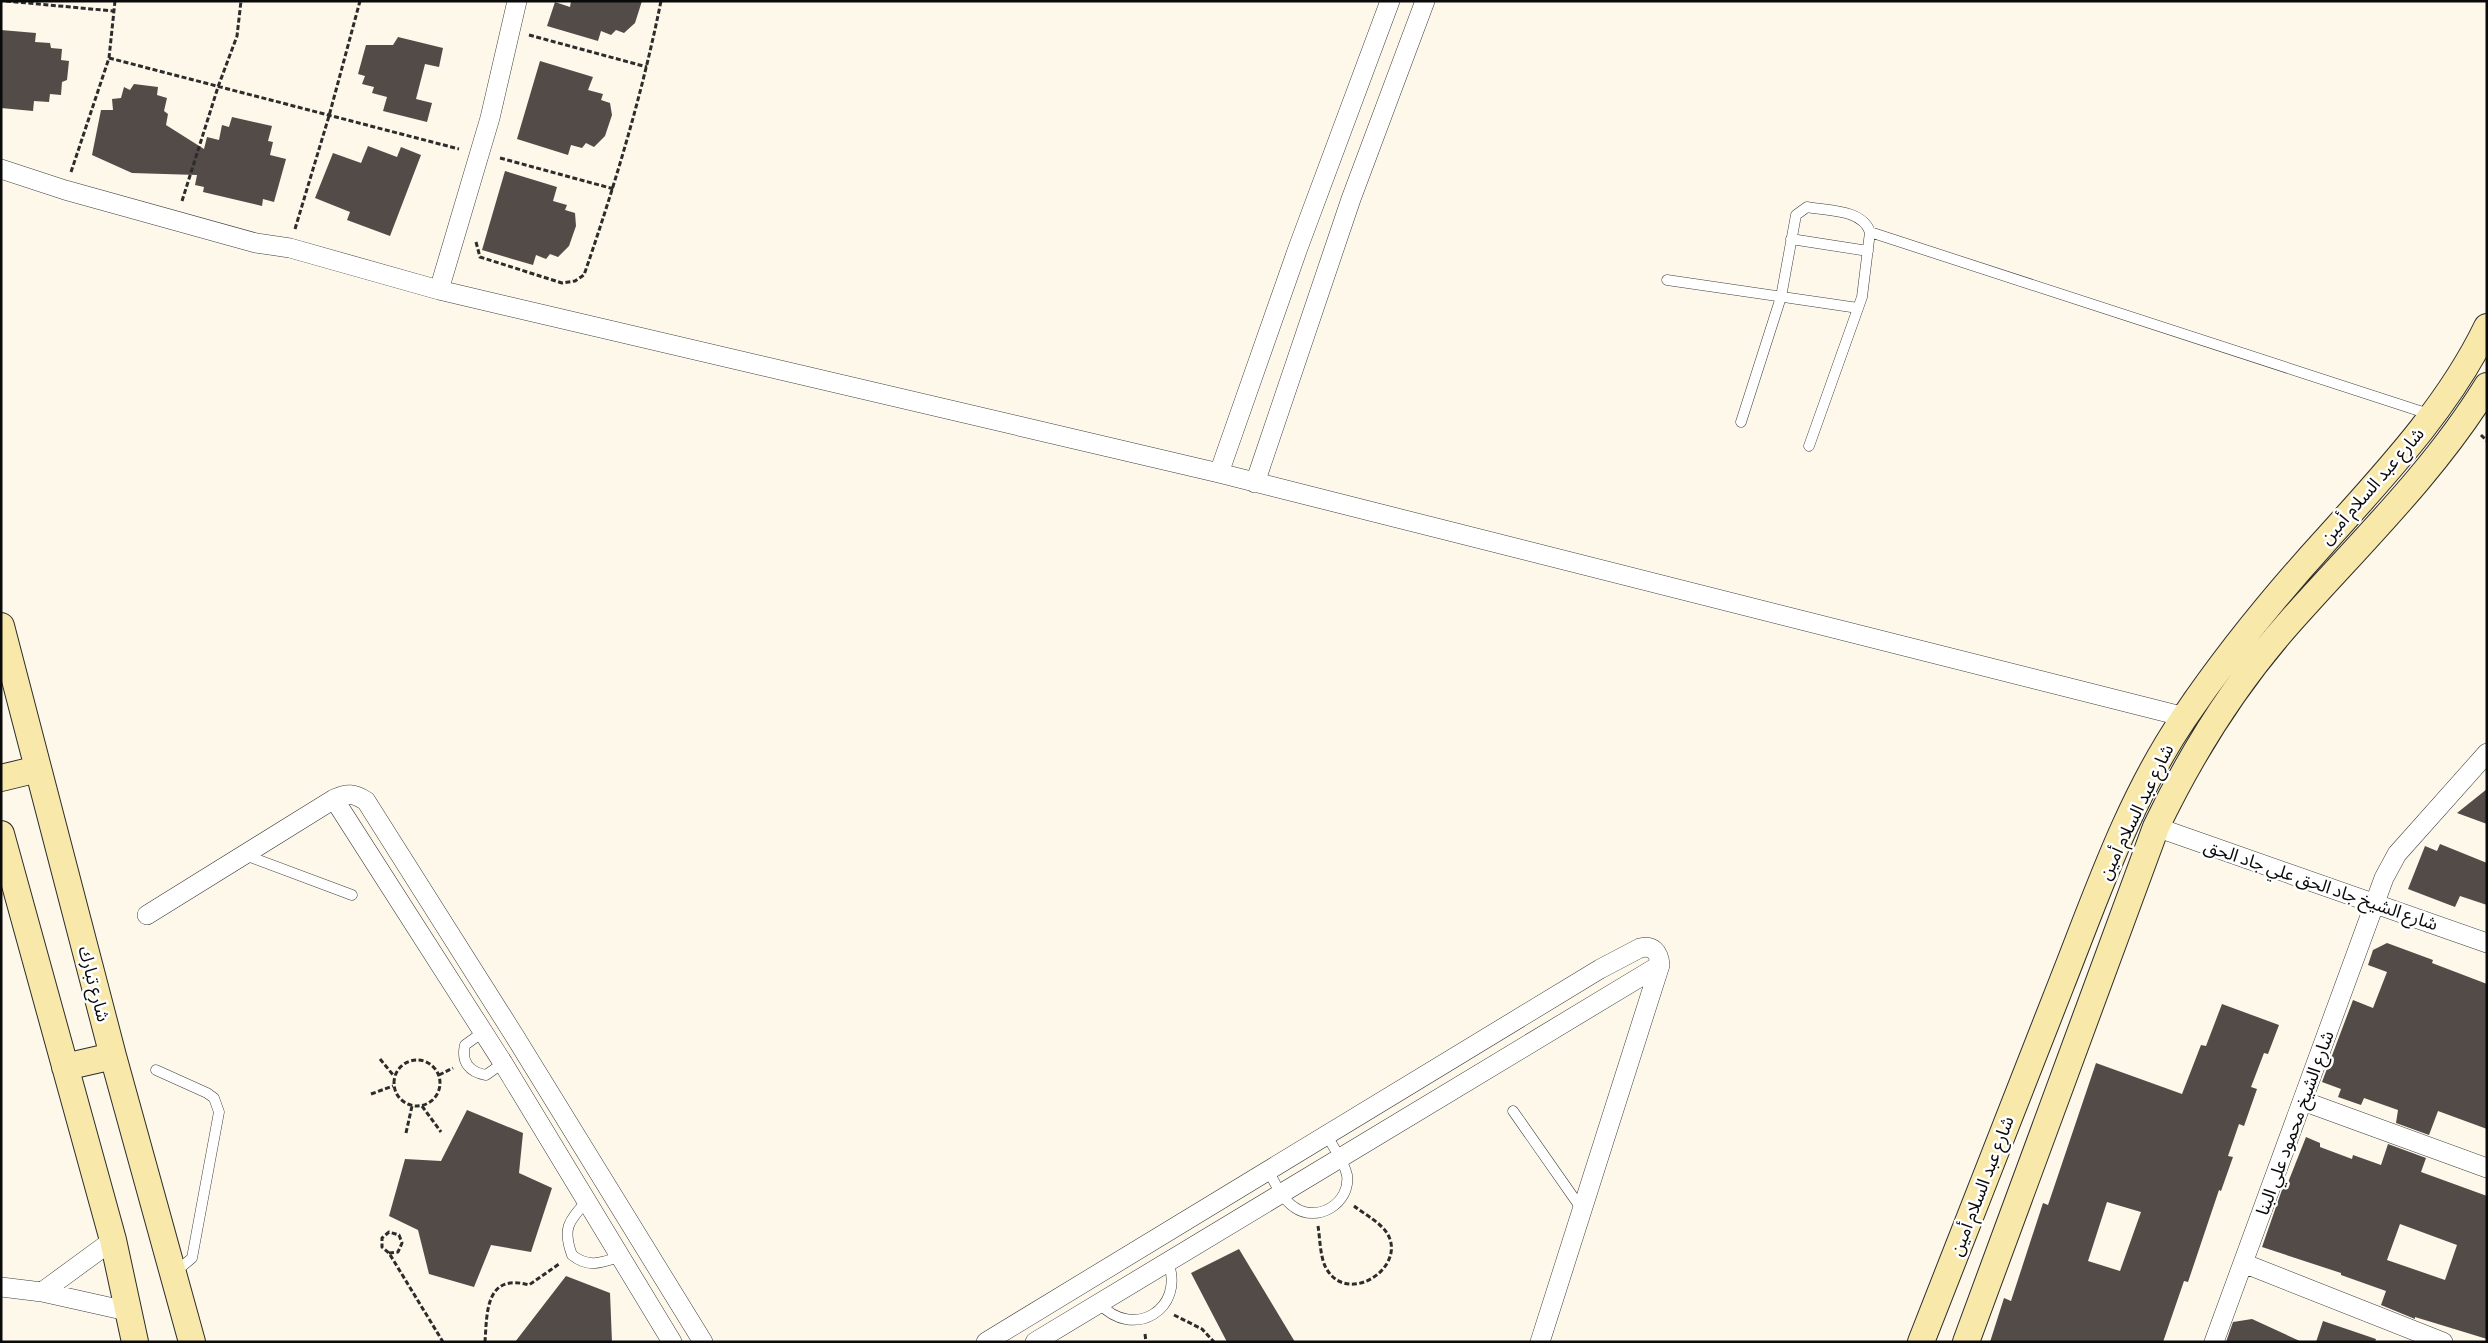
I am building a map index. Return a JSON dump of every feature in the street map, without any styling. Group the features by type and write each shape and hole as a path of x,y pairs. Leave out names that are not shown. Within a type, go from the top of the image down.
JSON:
{"street":[{"path":"439,290 479,154 517,1"},
{"path":"1219,473 1298,248 1390,1"},
{"path":"1255,483 1358,181 1425,1"},
{"path":"1,169 65,190 176,221 256,243 290,248 439,290 1219,473 2184,717"},
{"name":"شارع عبد السلام أمين","path":"1921,1342 2099,888 2140,794 2184,717 2267,607 2375,486 2432,415 2487,327"},
{"name":"شارع عبد السلام أمين","path":"1966,1342 2156,827 2203,737 2258,660 2287,625 2398,504 2465,421 2487,386"},
{"name":"شارع تبارك","path":"1,626 113,1056 192,1342"},
{"name":"شارع الشيخ محمود علي البنا","path":"2214,1342 2384,878 2397,854 2487,753"},
{"path":"1,778 38,769"},
{"path":"147,915 334,799 345,794 356,795 366,801 514,1035 703,1342"},
{"path":"334,799 503,1063 672,1342"},
{"name":"شارع الشيخ جاد الحق علي جاد الحق","path":"2156,827 2487,943"},
{"path":"1,834 7,874 65,1067 113,1240 135,1342"},
{"path":"986,1342 1326,1134 1640,948 1654,949 1659,957 1660,965 1540,1342"},
{"path":"1035,1342 1660,965"},
{"path":"65,1067 113,1056"},
{"path":"2303,1101 2487,1168"},
{"path":"42,1292 113,1240"},
{"path":"2243,1263 2443,1342"},
{"path":"1,1286 42,1292 127,1311"}],"lane":[{"path":"1741,422 1782,297 1796,215 1807,207 1857,216 1867,222 1870,232 1858,308 1809,446"},
{"path":"1870,232 2432,415"},
{"path":"1791,239 1868,251"},
{"path":"1667,280 1858,308"},
{"path":"245,854 352,895"},
{"path":"483,1032 465,1045 463,1053 465,1062 470,1069 486,1075 503,1063"},
{"path":"156,1070 207,1093 214,1098 219,1112 192,1258 174,1274"},
{"path":"1513,1111 1582,1211"},
{"path":"1268,1170 1281,1193 1295,1208 1315,1213 1326,1211 1342,1198 1346,1188 1347,1177 1340,1158 1326,1134"},
{"path":"586,1202 570,1220 566,1235 572,1255 586,1263 596,1265 619,1257"},
{"path":"1099,1303 1114,1315 1133,1320 1153,1314 1161,1308 1171,1290 1173,1280 1168,1262"}],"path":[{"path":"6,1 114,11"},
{"path":"65,190 109,58 115,1"},
{"path":"176,221 218,87 237,36 241,1"},
{"path":"290,248 330,116 360,1"},
{"path":"474,237 480,257 562,283 575,281 584,275 614,189 647,67 661,1"},
{"path":"511,30 647,67"},
{"path":"109,58 479,154"},
{"path":"495,166 498,157 614,189"},
{"path":"380,1059 394,1076"},
{"path":"416,1060 426,1062 434,1067 439,1075 440,1085 437,1094 431,1102 422,1106 412,1106 403,1102 396,1095 393,1086 394,1076 399,1068 407,1062 416,1060"},
{"path":"371,1094 393,1086"},
{"path":"406,1133 412,1106"},
{"path":"422,1106 441,1132"},
{"path":"1315,1213 1326,1268 1337,1279 1352,1284 1368,1282 1382,1273 1389,1258 1390,1242 1383,1228 1342,1198"},
{"path":"389,1253 398,1252 402,1243 398,1235 389,1232 382,1238 382,1247 389,1253 443,1342"},
{"path":"485,1342 486,1319 493,1293 503,1284 516,1281 529,1285 572,1255"},
{"path":"1161,1308 1202,1329 1214,1342"}],"building":[{"path":"571,1 642,1 635,23 624,33 616,30 611,35 601,31 598,41 547,26 555,2 570,7"},
{"path":"1,30 36,33 35,42 50,43 51,48 62,49 61,60 69,61 67,80 62,82 61,95 50,94 49,102 34,101 33,111 1,108"},
{"path":"398,37 443,48 439,67 425,64 416,99 432,103 427,122 383,111 387,97 372,93 374,87 362,84 365,76 358,74 366,45 393,45"},
{"path":"540,61 593,77 588,90 603,94 601,100 610,103 612,115 605,136 594,147 586,143 582,148 571,145 568,155 517,139"},
{"path":"134,84 158,87 157,95 167,98 164,111 168,114 166,125 204,149 207,137 219,140 222,125 229,127 232,117 272,126 268,141 273,142 270,155 286,159 274,202 263,199 262,206 203,192 204,187 195,185 197,175 132,173 92,155 101,110 113,110 112,99 121,98 124,87 130,90"},
{"path":"368,146 397,157 401,147 421,155 390,236 347,220 350,212 315,198 333,153 361,163"},
{"path":"505,171 557,187 553,201 567,205 565,210 575,213 576,226 569,246 558,257 550,254 546,259 536,255 533,265 482,250"},
{"path":"2487,789 2487,824 2457,813"},
{"path":"2440,844 2487,863 2487,905 2460,896 2455,907 2408,889 2425,846 2437,851"},
{"path":"2387,943 2433,960 2432,963 2487,984 2487,1129 2438,1111 2429,1135 2396,1123 2398,1110 2364,1098 2361,1105 2338,1097 2341,1089 2322,1082 2353,1000 2373,1008 2387,972 2368,965 2373,950"},
{"path":"2222,1004 2279,1025 2268,1054 2264,1053 2251,1087 2257,1089 2244,1126 2239,1124 2228,1156 2233,1157 2221,1191 2219,1190 2188,1282 2184,1281 2163,1342 1990,1342 2004,1298 2011,1301 2043,1203 2048,1205 2096,1063 2182,1094 2201,1045 2206,1046","holes":["2107,1202 2141,1212 2120,1271 2088,1261"]},
{"path":"467,1110 523,1133 519,1173 552,1188 531,1252 491,1245 474,1287 429,1274 418,1230 389,1216 405,1159 441,1161"},
{"path":"2306,1137 2320,1143 2320,1147 2352,1159 2353,1155 2381,1165 2388,1144 2426,1158 2421,1172 2487,1196 2487,1339 2415,1317 2415,1319 2381,1305 2386,1291 2341,1275 2341,1273 2262,1247 2284,1184 2287,1185","holes":["2400,1224 2457,1245 2445,1280 2387,1260"]},
{"path":"1239,1249 1295,1342 1227,1342 1191,1273"},
{"path":"566,1276 610,1293 612,1342 515,1342"},
{"path":"2252,1319 2302,1342 2226,1342 2233,1322"},
{"path":"2323,1321 2376,1339 2375,1342 2316,1342"}]}
